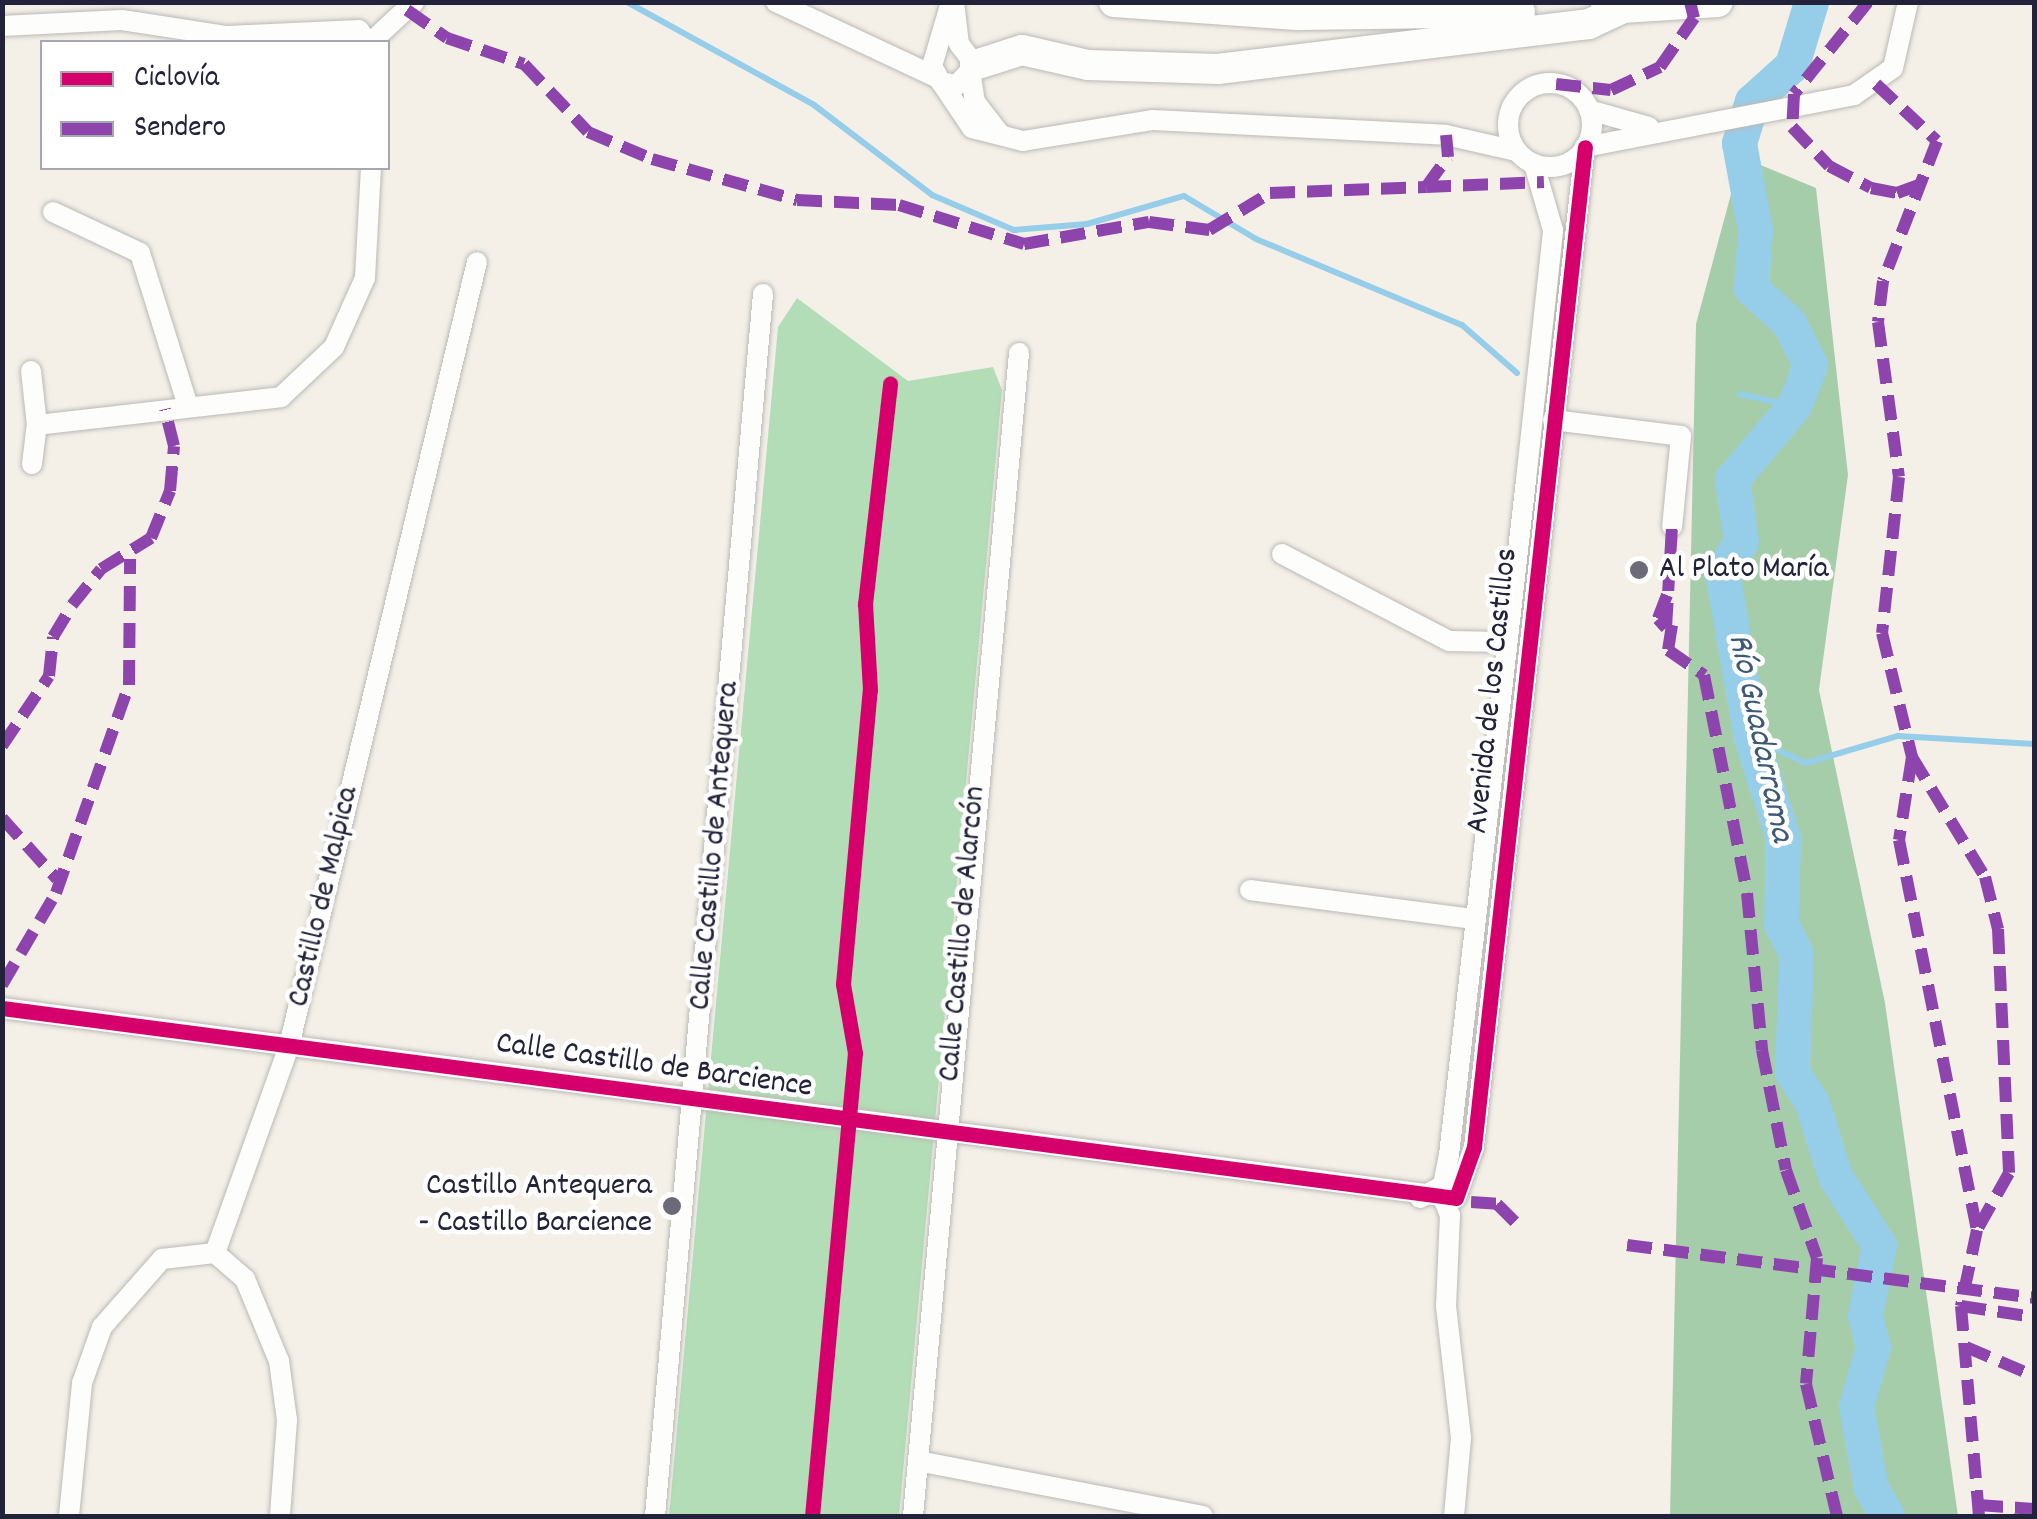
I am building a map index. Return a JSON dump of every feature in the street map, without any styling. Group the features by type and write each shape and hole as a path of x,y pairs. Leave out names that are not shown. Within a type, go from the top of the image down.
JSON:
{"highway":[{"path":"1114,2 1298,16 1718,2"},
{"path":"968,62 1022,50 1088,65 1218,69 1589,24 1623,8"}],"street":[{"path":"371,40 414,2"},
{"path":"776,2 938,79"},
{"path":"952,2 985,120 1006,139"},
{"path":"952,2 934,54 938,79 972,128 1006,139 1152,120 1446,134 1516,150 1534,164 1563,165 1586,148 1654,128 1738,124 1854,95 1893,68 1908,2"},
{"path":"2,26 122,20 227,36 359,30 367,40"},
{"path":"934,54 968,62"},
{"path":"938,79 968,62"},
{"path":"1516,150 1508,118 1520,96 1543,84 1570,88 1589,110 1654,128"},
{"path":"1586,148 1589,110"},
{"path":"1446,134 1508,118"},
{"name":"Avenida de los Castillos","path":"1443,1196 1468,1181 1474,1148 1586,148"},
{"name":"Avenida de los Castillos","path":"1443,1196 1553,230 1534,164"},
{"path":"37,425 280,397 334,347 364,278 371,170"},
{"path":"53,212 140,253 188,406"},
{"name":"Castillo de Malpica","path":"216,1254 289,1046 476,262"},
{"name":"Calle Castillo de Antequera","path":"654,1516 763,294"},
{"name":"Calle Castillo de Alarcón","path":"914,1516 945,1133 1019,352"},
{"path":"31,371 37,425 32,464"},
{"path":"1553,420 1680,436 1672,527"},
{"path":"1282,554 1449,641 1506,642"},
{"path":"1250,890 1472,918"},
{"name":"Calle Castillo de Barcience","path":"2,1008 1418,1198 1443,1196"},
{"path":"1443,1196 1446,1306 1461,1438 1454,1516"},
{"path":"69,1516 82,1383 102,1327 162,1259 216,1254 244,1278 279,1361 287,1420 280,1516"},
{"path":"918,1461 1204,1516"}],"green space":[{"path":"1741,157 1816,188 1848,475 1819,690 1885,1003 1958,1516 1670,1516 1696,324"},
{"path":"797,298 908,381 993,367 1002,390 899,1516 669,1516 778,327"}],"waterway":[{"path":"627,2 814,105 932,195 1014,230 1087,224 1184,196 1256,239 1462,325 1517,373"},
{"name":"Río Guadarrama","path":"1811,2 1792,65 1752,101 1739,143 1755,230 1751,288 1789,323 1810,365 1794,406 1732,479 1741,541 1722,573 1751,738 1783,838 1781,924 1796,953 1792,1072 1812,1103 1835,1176 1879,1245 1865,1315 1873,1346 1856,1407 1871,1488 1887,1516"},
{"path":"1740,394 1794,406"},
{"path":"1751,738 1806,763 1898,736 2034,744"}],"marked path":[{"path":"1556,84 1611,90 1660,67 1694,18 1690,2"},
{"path":"1868,2 1794,94 1792,127 1829,166 1871,188 1897,193 1925,183"},
{"path":"407,10 447,38 524,64 588,132 652,159 797,200 899,205 1024,244 1149,222 1209,230 1270,193 1426,187 1448,157 1446,135"},
{"path":"1876,84 1937,141 1883,281 1878,322 1899,477 1882,633 1912,757 1899,840 1977,1230 1961,1306 1979,1516"},
{"path":"1426,187 1544,182"},
{"path":"2,746 49,676 53,637 72,605 101,569 151,538 170,491 174,446 165,409"},
{"path":"1667,595 1658,619 1666,628 1672,527"},
{"path":"2,985 56,893 129,685 130,559"},
{"path":"1672,625 1668,650 1704,675 1747,893 1762,1050 1786,1170 1817,1258 1806,1384 1837,1516"},
{"path":"1912,757 1985,877 1998,929 2009,1173 1977,1230"},
{"path":"2,818 57,879"},
{"path":"1471,1202 1497,1204 1522,1229"},
{"path":"1627,1245 2034,1298"},
{"path":"1961,1306 2034,1317"},
{"path":"1966,1347 2034,1376"},
{"path":"1978,1505 2034,1509"}],"cycle path":[{"path":"2,1008 1456,1198 1474,1147 1585,147"},
{"path":"812,1516 855,1053 843,984 870,690 865,604 890,383"}],"place":[{"name":"Al Plato María","path":"1639,570"},
{"name":"Castillo Antequera - Castillo Barcience","path":"672,1206"}]}
